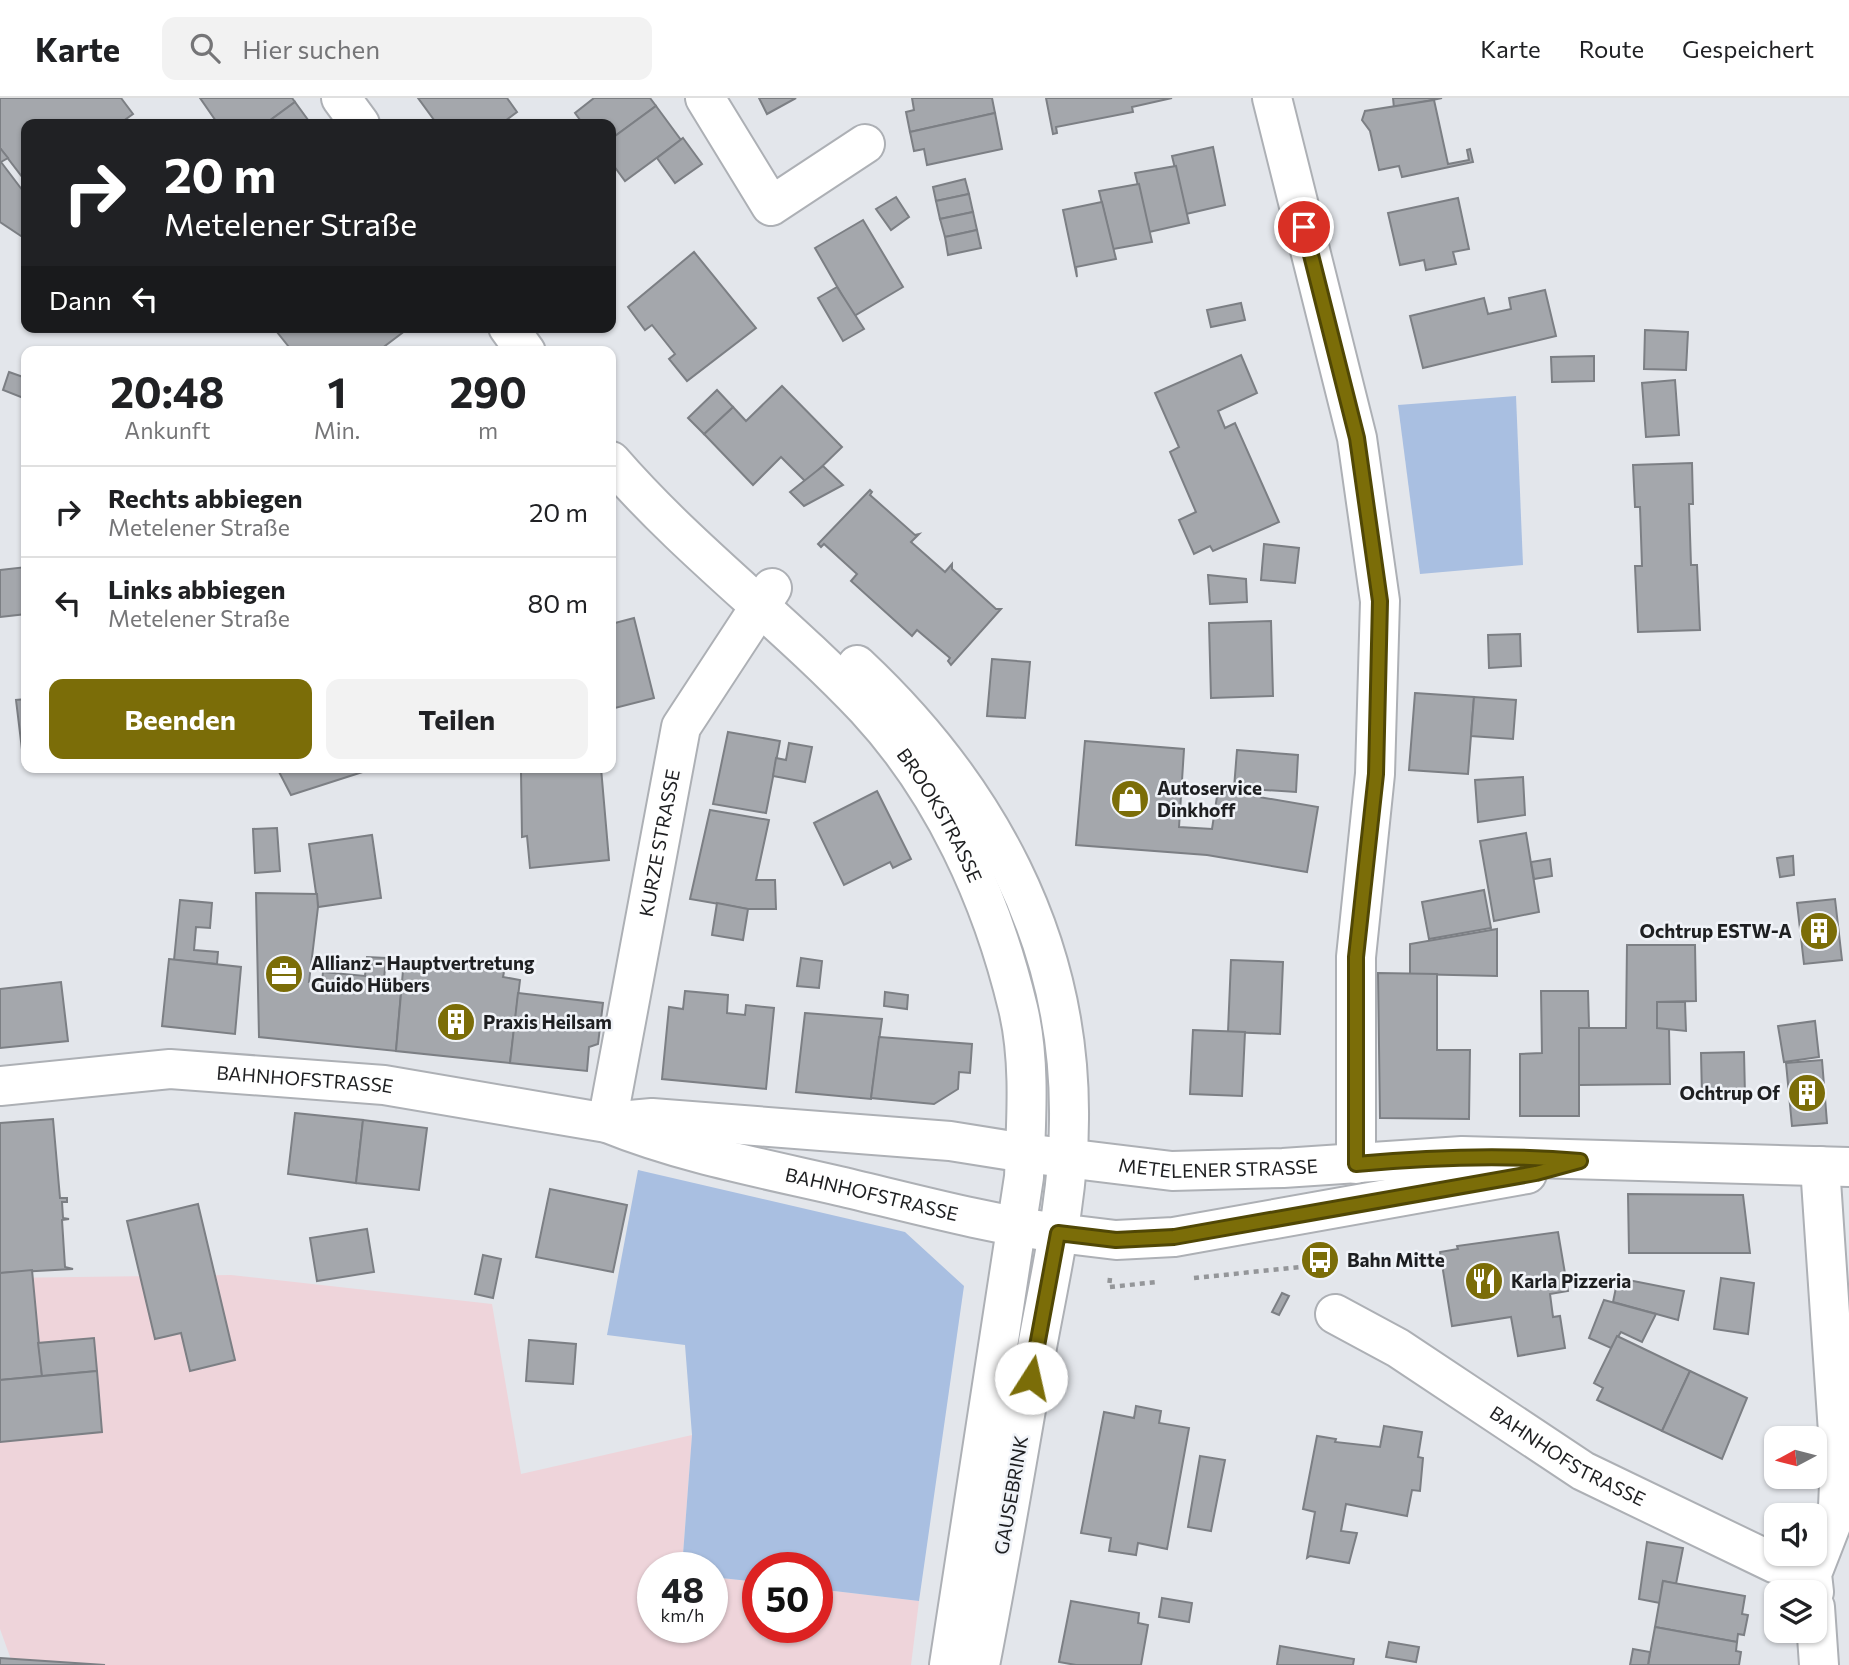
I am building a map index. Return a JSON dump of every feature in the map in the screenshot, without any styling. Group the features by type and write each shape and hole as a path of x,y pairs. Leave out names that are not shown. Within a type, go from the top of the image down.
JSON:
{"street":[{"path":"341,98 356,119"},
{"path":"705,98 771,206 865,144"},
{"path":"1272,98 1357,438 1380,601 1376,774 1356,957 1356,1164"},
{"name":"BROOKSTRASSE","path":"616,466 651,501 681,537 765,598 901,706 934,745 993,828 1020,884 1052,984 1065,1054 1069,1118 1067,1159"},
{"name":"BROOKSTRASSE","path":"765,598 899,747 942,813 976,879 1000,944 1018,1008 1027,1111 1017,1227"},
{"name":"KURZE STRASSE","path":"607,1123 681,727 765,598"},
{"name":"BAHNHOFSTRASSE","path":"0,1086 170,1069 384,1085 607,1123 713,1157 1017,1227 1058,1233"},
{"name":"BAHNHOFSTRASSE","path":"607,1123 652,1118 950,1141 1025,1153"},
{"name":"METELENER STRASSE","path":"1025,1153 1172,1171 1356,1164 1462,1156 1835,1167"},
{"name":"GAUSEBRINK","path":"980,1665 1058,1233 1067,1159"},
{"name":"METELENER STRASSE","path":"1058,1233 1116,1240 1174,1237 1536,1173 1580,1161"},
{"path":"1817,1580 1838,1507 1840,1462 1835,1167"},
{"name":"GAUSEBRINK","path":"949,1665 975,1478 1017,1227"},
{"name":"BAHNHOFSTRASSE","path":"1335,1314 1398,1348 1584,1471 1774,1563 1798,1580"},
{"path":"1818,1643 1819,1665"}],"path":[{"path":"1116,1240 1109,1287 1162,1282"},
{"path":"1188,1279 1320,1265 1335,1314"}],"shaded area":[{"path":"1516,396 1523,565 1420,574 1398,405"},
{"path":"638,1170 905,1232 964,1286 919,1601 833,1591 833,1552 742,1552 742,1580 728,1579 728,1552 683,1552 692,1435 685,1345 607,1335"},
{"path":"231,1275 492,1304 521,1474 692,1435 683,1552 637,1552 637,1643 728,1643 728,1579 742,1580 742,1643 833,1643 833,1591 919,1601 911,1665 13,1665 0,1629 0,1278"}],"building":[{"path":"0,98 121,98 133,114 126,119 21,119 21,175 0,148"},
{"path":"200,98 292,98 295,102 272,119 215,119"},
{"path":"418,98 507,98 517,112 508,119 433,119"},
{"path":"594,98 650,98 656,106 616,135 616,119 579,119 575,113"},
{"path":"759,98 796,98 767,114"},
{"path":"912,98 992,98 995,113 910,132 906,112 914,110"},
{"path":"1046,98 1172,98 1132,107 1133,112 1056,127 1057,133 1053,134"},
{"path":"1393,98 1442,98 1394,108"},
{"path":"1434,100 1448,164 1469,160 1467,150 1470,149 1473,162 1402,177 1399,166 1379,170 1370,131 1362,120 1365,111"},
{"path":"295,102 307,119 272,119"},
{"path":"656,106 681,140 625,181 616,169 616,135"},
{"path":"995,113 1002,149 927,165 924,149 914,151 910,132"},
{"path":"683,138 702,164 675,183 657,158"},
{"path":"1213,147 1225,205 1186,214 1172,156"},
{"path":"0,148 8,158 1,162 21,188 21,236 0,222"},
{"path":"1176,166 1189,223 1149,232 1135,173"},
{"path":"965,179 969,194 936,201 933,187"},
{"path":"1139,184 1152,242 1113,249 1099,191"},
{"path":"969,194 973,212 940,219 936,201"},
{"path":"896,197 909,217 891,230 876,209"},
{"path":"1458,198 1469,249 1453,252 1456,264 1426,270 1424,260 1400,265 1388,213"},
{"path":"1102,202 1116,259 1076,267 1077,277 1063,210"},
{"path":"973,212 977,230 945,237 940,219"},
{"path":"863,220 903,287 854,316 815,248"},
{"path":"977,230 981,248 948,255 945,237"},
{"path":"694,252 756,328 687,381 669,359 675,354 652,325 645,330 628,307"},
{"path":"837,287 864,329 843,341 818,298"},
{"path":"1545,290 1556,336 1423,368 1410,316 1484,298 1488,314 1511,309 1509,298"},
{"path":"1241,303 1245,320 1211,327 1207,310"},
{"path":"1645,330 1688,332 1686,370 1644,369"},
{"path":"278,333 402,333 385,346 288,346"},
{"path":"1241,355 1257,393 1218,411 1225,428 1235,423 1279,522 1213,551 1210,546 1194,554 1179,520 1196,512 1170,452 1179,447 1155,393"},
{"path":"1594,356 1594,381 1552,382 1551,357"},
{"path":"9,372 21,376 21,397 3,390"},
{"path":"1675,380 1679,435 1646,437 1642,383"},
{"path":"782,386 842,447 806,482 781,457 753,485 704,434 733,407 746,421"},
{"path":"717,390 733,407 704,434 688,418"},
{"path":"1692,463 1693,504 1689,504 1691,565 1697,565 1700,630 1638,632 1635,566 1642,566 1640,507 1635,507 1633,465"},
{"path":"823,466 843,485 804,506 790,492"},
{"path":"870,490 870,495 915,535 919,534 911,542 945,572 952,564 952,569 996,609 1001,609 951,665 948,661 950,658 917,630 912,636 851,581 857,574 824,544 821,547 818,544"},
{"path":"1264,544 1299,548 1295,583 1261,580"},
{"path":"21,568 21,615 0,617 0,570"},
{"path":"1208,575 1246,579 1247,602 1210,604"},
{"path":"634,618 654,698 616,708 616,623"},
{"path":"1271,621 1273,696 1211,698 1209,623"},
{"path":"1520,634 1521,666 1489,668 1488,635"},
{"path":"992,659 1030,662 1025,718 987,716"},
{"path":"1415,693 1474,697 1468,774 1409,770"},
{"path":"1474,697 1516,700 1513,739 1471,736"},
{"path":"16,700 21,700 21,741"},
{"path":"728,732 780,741 766,813 713,804"},
{"name":"Autoservice Dinkhoff","path":"1085,741 1184,749 1179,827 1212,829 1218,790 1318,807 1307,872 1207,855 1076,845"},
{"path":"789,743 812,747 805,782 773,776 776,758 786,760"},
{"name":"Autoservice Dinkhoff","path":"1237,750 1298,755 1296,792 1234,788"},
{"path":"280,773 359,773 291,795"},
{"path":"521,773 601,773 609,860 530,868 527,836 522,837"},
{"path":"1523,777 1525,815 1478,822 1475,780"},
{"path":"877,791 911,859 893,868 890,862 844,885 814,823"},
{"path":"710,810 769,820 756,880 775,880 776,909 748,909 690,899"},
{"path":"277,828 280,871 255,873 253,829"},
{"path":"1526,833 1539,912 1494,921 1480,841"},
{"path":"372,835 381,898 318,907 309,844"},
{"path":"1793,856 1794,875 1780,877 1777,858"},
{"path":"1550,859 1552,876 1534,879 1531,862"},
{"path":"1484,890 1491,928 1429,939 1422,902"},
{"name":"Allianz - Hauptvertretung Guido Hübers","path":"256,893 317,894 318,907 309,982 322,982 323,972 365,976 367,957 386,958 384,979 402,981 396,1051 259,1037"},
{"name":"Ochtrup ESTW-A","path":"1835,899 1842,960 1804,964 1797,903"},
{"path":"180,900 212,903 210,928 196,927 194,950 218,952 217,964 174,960"},
{"path":"717,903 748,909 743,940 712,935"},
{"path":"1497,929 1497,976 1410,974 1410,944"},
{"path":"1627,945 1695,945 1696,1001 1657,1002 1657,1028 1669,1028 1670,1084 1579,1085 1579,1028 1626,1028"},
{"path":"801,958 822,961 819,988 797,986"},
{"path":"169,959 241,967 235,1034 162,1026"},
{"name":"Praxis Heilsam","path":"404,959 505,967 503,977 520,980 510,1063 396,1051"},
{"path":"1231,960 1283,962 1280,1034 1228,1032"},
{"path":"1378,973 1437,974 1437,1050 1470,1050 1469,1119 1380,1118"},
{"path":"61,982 68,1041 0,1048 0,989"},
{"path":"685,991 728,995 727,1013 745,1015 746,1005 774,1008 766,1089 662,1079 669,1007 683,1009"},
{"path":"1541,991 1588,991 1589,1028 1579,1028 1579,1116 1520,1116 1520,1054 1542,1053"},
{"path":"885,992 908,995 907,1009 884,1006"},
{"path":"518,993 603,1003 598,1044 589,1047 587,1071 510,1063"},
{"path":"1657,1002 1685,1002 1686,1031 1657,1028"},
{"path":"805,1013 882,1019 871,1099 796,1092"},
{"path":"1815,1021 1819,1057 1784,1062 1778,1026"},
{"path":"1193,1030 1245,1032 1242,1096 1190,1094"},
{"path":"879,1037 972,1044 970,1073 959,1072 958,1089 934,1104 871,1098"},
{"path":"1744,1052 1745,1096 1702,1097 1701,1053"},
{"name":"Ochtrup Of","path":"1822,1060 1827,1123 1792,1126 1786,1063"},
{"path":"295,1113 363,1120 356,1183 288,1174"},
{"path":"53,1119 60,1198 67,1198 67,1202 62,1202 63,1218 69,1219 62,1220 65,1267 73,1269 0,1273 0,1123"},
{"path":"363,1120 427,1128 419,1190 356,1183"},
{"path":"550,1189 627,1205 613,1272 536,1257"},
{"path":"1628,1194 1743,1195 1750,1253 1629,1253"},
{"path":"198,1204 235,1360 190,1371 181,1333 155,1339 127,1221"},
{"path":"367,1229 374,1272 317,1281 310,1238"},
{"path":"1558,1232 1568,1291 1550,1294 1553,1317 1560,1316 1565,1348 1518,1356 1511,1317 1452,1326 1440,1252 1458,1249 1457,1246"},
{"path":"483,1255 501,1259 493,1298 475,1294"},
{"path":"32,1270 42,1376 0,1380 0,1273"},
{"path":"1618,1278 1684,1291 1678,1320 1613,1302"},
{"path":"1721,1278 1754,1283 1748,1334 1714,1329"},
{"path":"1282,1293 1289,1296 1279,1315 1272,1312"},
{"path":"1604,1300 1656,1314 1642,1342 1621,1332 1611,1348 1589,1338"},
{"path":"1617,1336 1690,1371 1662,1431 1597,1400 1603,1388 1594,1383"},
{"path":"94,1338 97,1371 42,1376 38,1343"},
{"path":"529,1340 576,1344 573,1384 526,1381"},
{"path":"97,1371 102,1432 0,1442 0,1380"},
{"path":"1690,1371 1747,1398 1722,1459 1662,1431"},
{"path":"1136,1406 1161,1411 1159,1423 1189,1428 1167,1549 1138,1543 1136,1555 1109,1551 1111,1538 1081,1533 1104,1412 1134,1418"},
{"path":"1384,1426 1422,1432 1418,1457 1423,1458 1420,1491 1412,1490 1407,1516 1346,1504 1341,1531 1357,1533 1349,1563 1310,1556 1307,1558 1315,1512 1303,1509 1317,1436 1336,1439 1335,1442 1380,1447"},
{"path":"1200,1456 1225,1460 1211,1531 1188,1527"},
{"path":"1647,1542 1683,1548 1676,1584 1663,1581 1660,1603 1639,1599"},
{"path":"1663,1581 1745,1596 1742,1614 1748,1615 1744,1635 1738,1634 1737,1642 1655,1627"},
{"path":"1162,1598 1192,1603 1189,1622 1159,1617"},
{"path":"1071,1601 1139,1613 1138,1623 1148,1625 1141,1665 1076,1665 1059,1662"},
{"path":"1655,1627 1737,1642 1736,1651 1741,1652 1739,1665 1648,1665"},
{"path":"1389,1642 1419,1647 1416,1662 1386,1657"},
{"path":"1280,1646 1354,1659 1353,1665 1277,1665"},
{"path":"1633,1649 1650,1652 1648,1665 1630,1665"},
{"path":"0,1658 105,1665 0,1665"}],"place":[{"name":"Autoservice Dinkhoff","path":"1130,799"},
{"name":"Ochtrup ESTW-A","path":"1819,931"},
{"name":"Allianz - Hauptvertretung Guido Hübers","path":"284,974"},
{"name":"Praxis Heilsam","path":"456,1022"},
{"name":"Ochtrup Of","path":"1807,1093"},
{"name":"Bahn Mitte","path":"1320,1260"},
{"name":"Karla Pizzeria","path":"1484,1281"}],"route":[{"path":"1031,1378 1058,1233 1116,1240 1174,1237 1536,1173 1580,1161 1533,1156 1462,1156 1356,1164 1356,957 1376,774 1380,601 1357,438 1304,227"}]}
